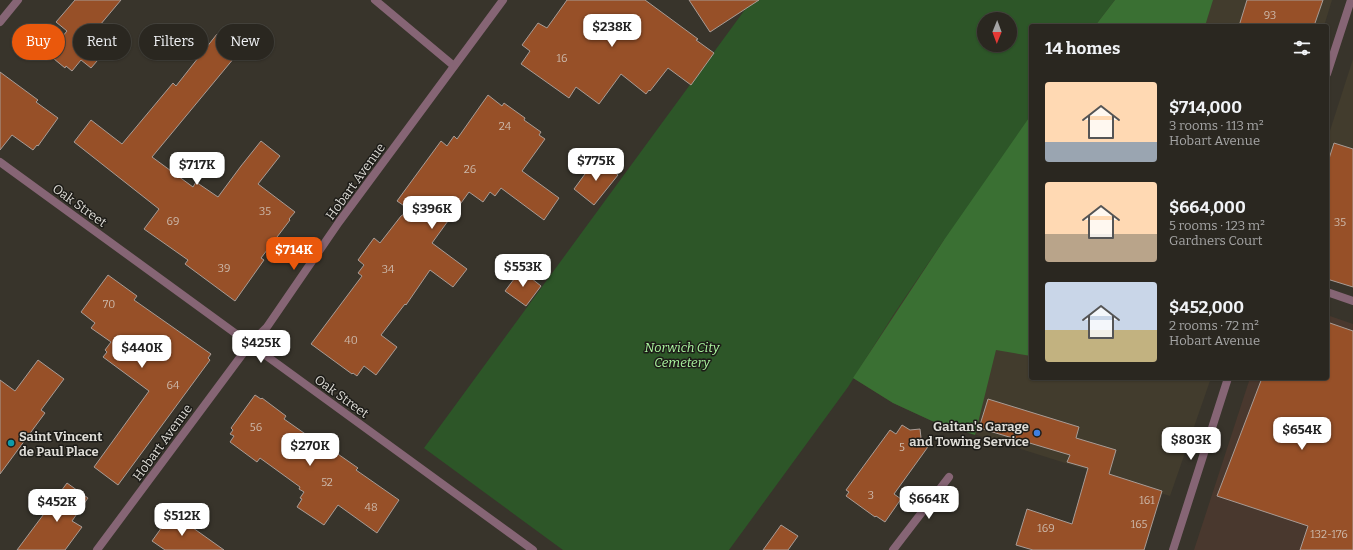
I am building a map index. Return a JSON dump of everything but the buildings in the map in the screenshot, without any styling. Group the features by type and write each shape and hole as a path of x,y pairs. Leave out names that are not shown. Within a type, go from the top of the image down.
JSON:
{"street":[{"path":"0,22 17,0"},
{"path":"375,0 454,66"},
{"name":"Hobart Avenue","path":"97,550 250,344 267,328 339,222 503,0"},
{"path":"1329,68 1351,0"},
{"name":"Oak Street","path":"0,162 533,550"},
{"path":"1329,293 1353,301"},
{"path":"1173,550 1227,380"},
{"path":"893,550 949,477"}],"shaded area":[{"path":"1115,0 1332,0 1325,24 1097,24"},
{"path":"1353,59 1353,287 1329,280 1329,134"},
{"path":"944,240 1029,241 1029,380 1210,380 1170,496 932,421 893,403 853,378"},
{"path":"1329,316 1353,324 1353,550 1194,550 1249,380 1329,380"}],"green space":[{"name":"Norwich City Cemetery","path":"752,0 1115,0 1097,24 1029,24 1029,241 944,240 894,314 848,387 729,550 563,550 424,448"},
{"path":"1115,0 1213,0 1206,24 1097,24"},
{"path":"1029,118 1029,356 996,350 975,435 932,421 893,403 853,378 944,240"}],"place":[{"name":"Gaitan's Garage and Towing Service","path":"1037,433"},
{"name":"Saint Vincent de Paul Place","path":"11,443"}]}
